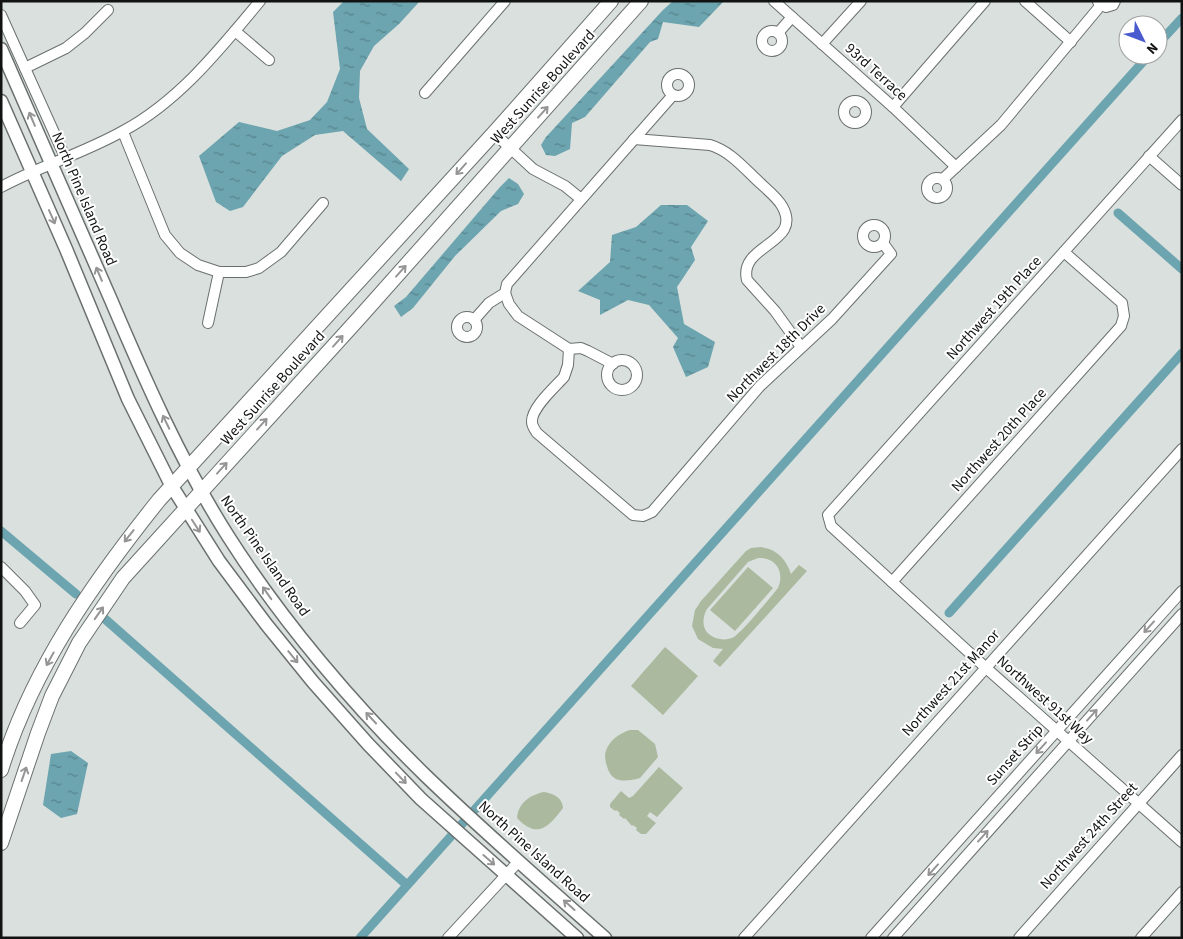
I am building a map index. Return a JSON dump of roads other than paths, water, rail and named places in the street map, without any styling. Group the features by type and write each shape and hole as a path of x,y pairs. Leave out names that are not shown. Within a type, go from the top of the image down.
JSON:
{"highway":[{"name":"West Sunrise Boulevard","path":"1,770 11,739 37,683 74,616 115,554 188,466 494,133 611,1"},
{"name":"West Sunrise Boulevard","path":"1,843 52,696 84,635 124,578 641,1"}],"main road":[{"name":"North Pine Island Road","path":"1,49 142,374 188,466 229,538 271,599 369,716 424,774 605,938"},
{"path":"1,101 128,399 171,485 220,561 266,624 313,682 368,744 472,846 577,938"}],"street":[{"path":"1,187 123,132 149,114 190,81 260,1"},
{"path":"424,93 504,1"},
{"name":"93rd Terrace","path":"774,1 956,166"},
{"path":"822,44 861,1"},
{"path":"893,107 985,1"},
{"path":"1025,1 1071,42"},
{"path":"943,179 1001,126 1071,42 1100,3 1110,6 1116,1"},
{"path":"25,68 66,48 85,33 108,10"},
{"path":"1,15 65,157"},
{"path":"778,33 792,17"},
{"path":"235,31 269,60"},
{"path":"862,104 874,90"},
{"path":"613,364 588,350 581,348 569,349 518,316 509,304 505,293 507,284 673,95"},
{"name":"Northwest 19th Place","path":"828,515 1182,120"},
{"path":"123,132 165,235 180,253 198,265 219,272 246,272 259,268 281,252 323,203"},
{"path":"494,133 533,169 566,186 582,199"},
{"path":"634,140 710,145 720,148 733,157 782,204 787,218 785,230 750,260 746,267 746,273 747,280 776,311 801,347"},
{"path":"1149,156 1182,185"},
{"name":"Northwest 18th Drive","path":"569,349 567,371 535,410 532,422 533,427 537,433 633,515 643,516 652,512 760,386 832,319 891,254 883,243"},
{"name":"Northwest 20th Place","path":"892,582 1121,326 1124,316 1122,303 1064,252"},
{"path":"208,323 219,272"},
{"path":"474,320 489,302 505,293"},
{"name":"Northwest 21st Manor","path":"744,938 1182,449"},
{"name":"Northwest 91st Way","path":"828,515 831,526 985,667 1182,842"},
{"path":"1,567 35,604 20,623"},
{"name":"Sunset Strip","path":"871,938 1182,591"},
{"name":"Sunset Strip","path":"893,938 1182,614"},
{"name":"Northwest 24th Street","path":"1019,938 1182,755"},
{"path":"448,938 519,861"},
{"path":"1141,938 1182,892"}],"water":[{"path":"344,1 420,1 399,24 374,46 360,71 359,98 367,129 409,169 401,181 343,131 315,135 282,156 243,207 230,211 216,202 199,156 239,122 277,131 310,120 327,102 340,69 333,12"},
{"path":"673,1 724,1 699,27 663,22 658,39 650,42 585,117 572,123 570,149 555,156 546,155 541,145 546,137"},
{"path":"509,178 518,184 524,194 518,204 501,211 455,256 413,308 401,317 394,306 406,297"},
{"path":"661,205 687,205 708,221 691,247 695,260 677,287 684,324 715,342 708,367 686,377 673,347 678,338 649,305 628,300 600,315 600,300 578,291 610,262 612,235 636,227"},
{"path":"71,751 88,763 77,814 61,818 43,805 51,754"}],"waterway":[{"path":"1168,33 1182,18"},
{"path":"360,938 1140,65"},
{"path":"1118,213 1182,269"},
{"path":"949,613 1182,353"},
{"path":"1,531 76,594"},
{"path":"105,619 407,885"}]}
